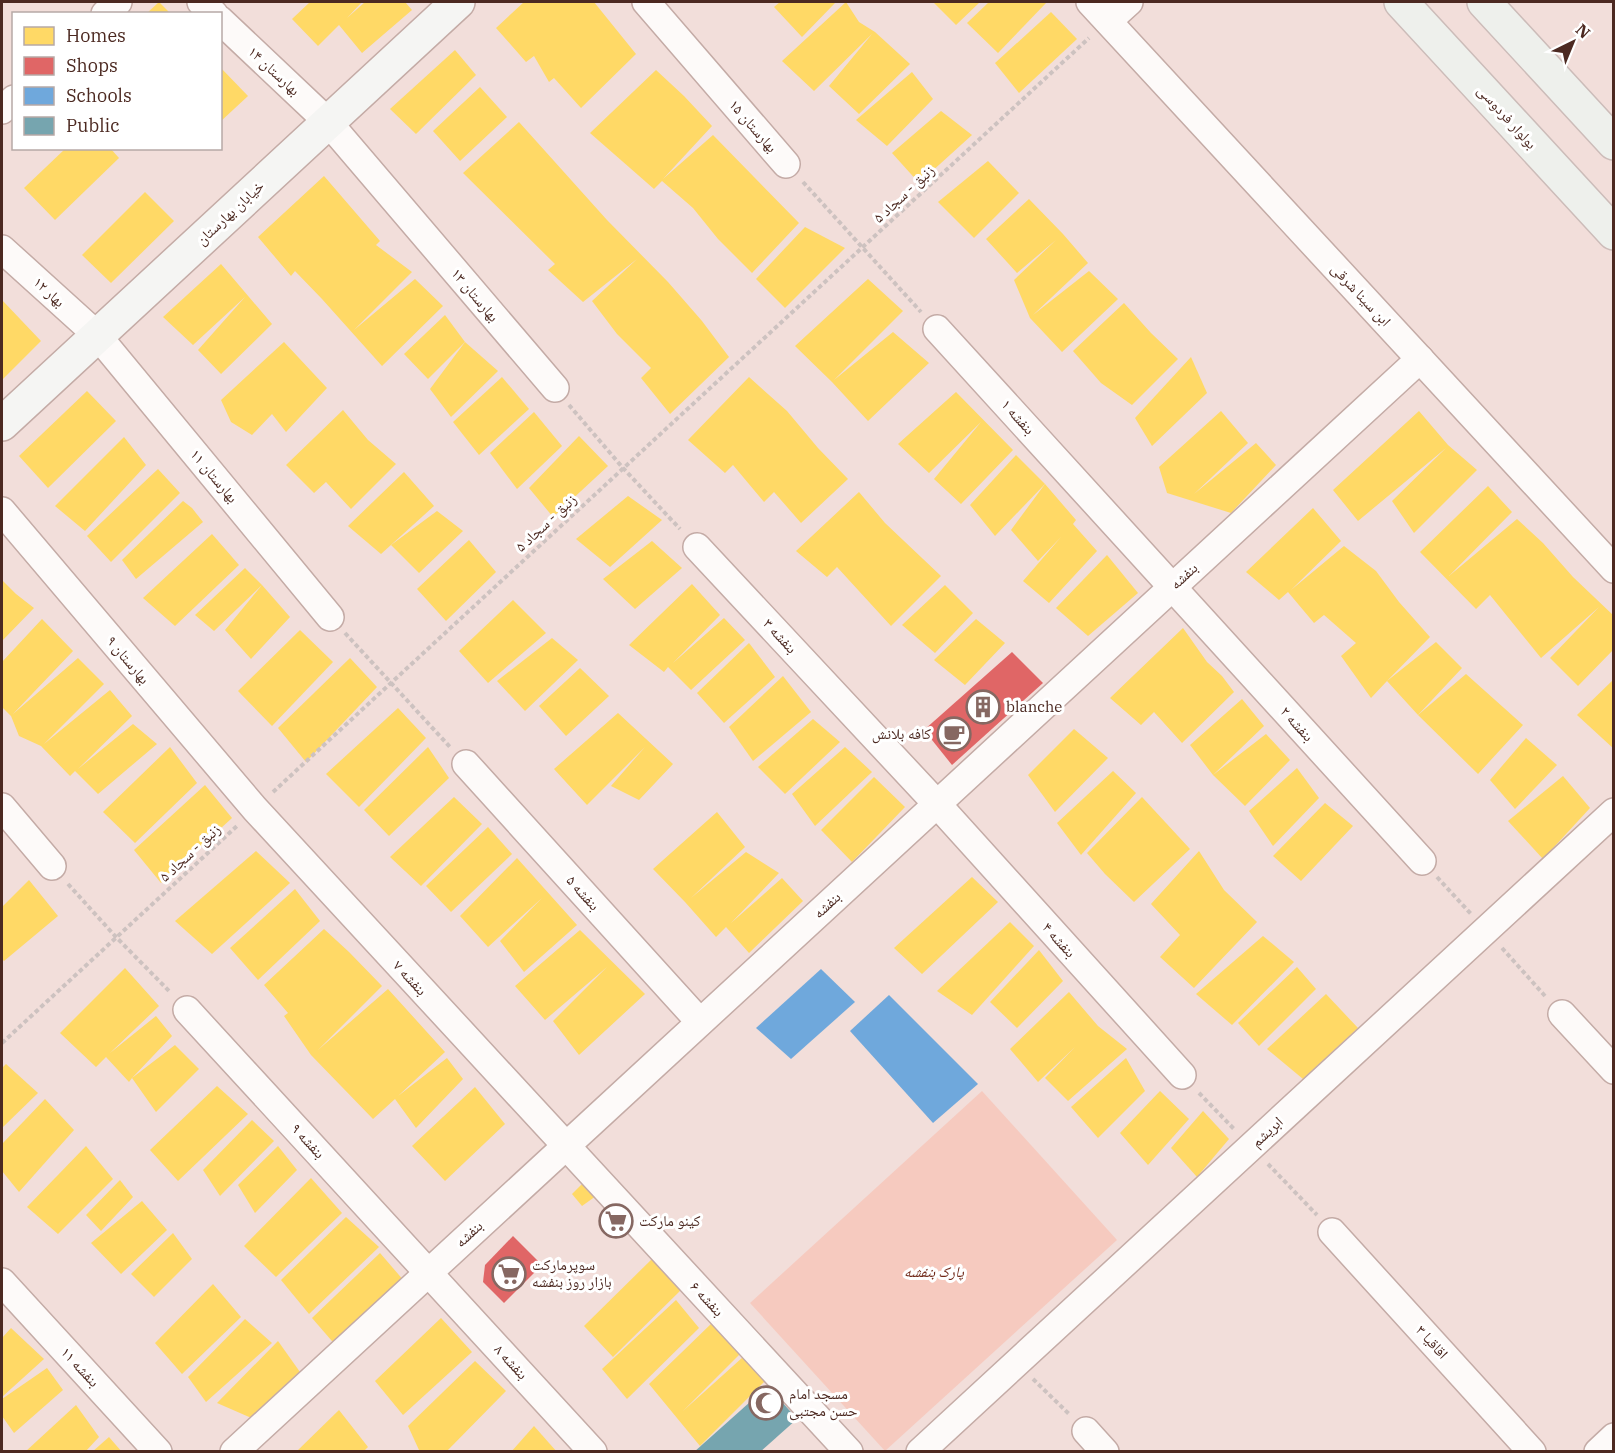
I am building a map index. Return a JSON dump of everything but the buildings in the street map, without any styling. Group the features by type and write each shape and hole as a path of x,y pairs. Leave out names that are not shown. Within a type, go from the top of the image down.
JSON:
{"main road":[{"name":"بولوار فردوسی","path":"1401,2 1614,233"},
{"path":"1484,2 1614,143"}],"street":[{"name":"خیابان بهارستان","path":"2,424 458,2"},
{"name":"بهارستان ۱۵","path":"646,2 786,164"},
{"path":"1099,11 1129,2"},
{"name":"ابن سینا شرقی","path":"1099,11 1614,569"},
{"name":"بهارستان ۱۴","path":"222,22 328,122"},
{"name":"بهارستان ۱۳","path":"328,122 555,388"},
{"name":"بهار ۱۲","path":"2,249 97,335"},
{"name":"بنفشه ۱","path":"937,329 1173,586"},
{"name":"بهارستان ۱۱","path":"97,335 330,617"},
{"name":"بنفشه","path":"234,1452 1420,359"},
{"name":"بهارستان ۹","path":"2,511 255,810"},
{"name":"بنفشه ۳","path":"697,547 937,804"},
{"name":"بنفشه ۲","path":"1173,586 1422,861"},
{"name":"بنفشه ۵","path":"466,764 700,1022"},
{"name":"بنفشه ۴","path":"937,804 1182,1075"},
{"path":"2,807 52,866"},
{"name":"بنفشه ۷","path":"255,810 566,1146"},
{"name":"ابریشم","path":"920,1452 1614,812"},
{"name":"بنفشه ۹","path":"187,1010 428,1272"},
{"path":"1562,1014 1614,1070"},
{"name":"بنفشه ۶","path":"566,1146 849,1452"},
{"name":"اقاقیا ۳","path":"1332,1232 1532,1452"},
{"name":"بنفشه ۸","path":"428,1272 593,1452"},
{"name":"بنفشه ۱۱","path":"2,1282 158,1452"},
{"path":"1086,1431 1105,1452"},
{"path":"1598,1452 1614,1437"}],"path":[{"name":"زنبق - سجاد ۵","path":"2,1043 862,248 1099,11"},
{"name":"بهارستان ۱۵","path":"786,164 862,248"},
{"path":"862,248 937,329"},
{"path":"555,388 623,468 697,547"},
{"path":"330,617 466,764"},
{"path":"52,866 116,938 187,1010"},
{"path":"1017,1362 1086,1431"}],"green space":[{"name":"پارک بنفشه","path":"982,1091 1117,1240 885,1451 750,1303"}],"place":[{"name":"blanche","path":"983,707"},
{"name":"کافه بلانش","path":"954,734"},
{"name":"کینو مارکت","path":"616,1221"},
{"name":"سوپرمارکت بازار روز بنفشه","path":"509,1274"},
{"name":"مسجد امام حسن مجتبی","path":"766,1403"}]}
